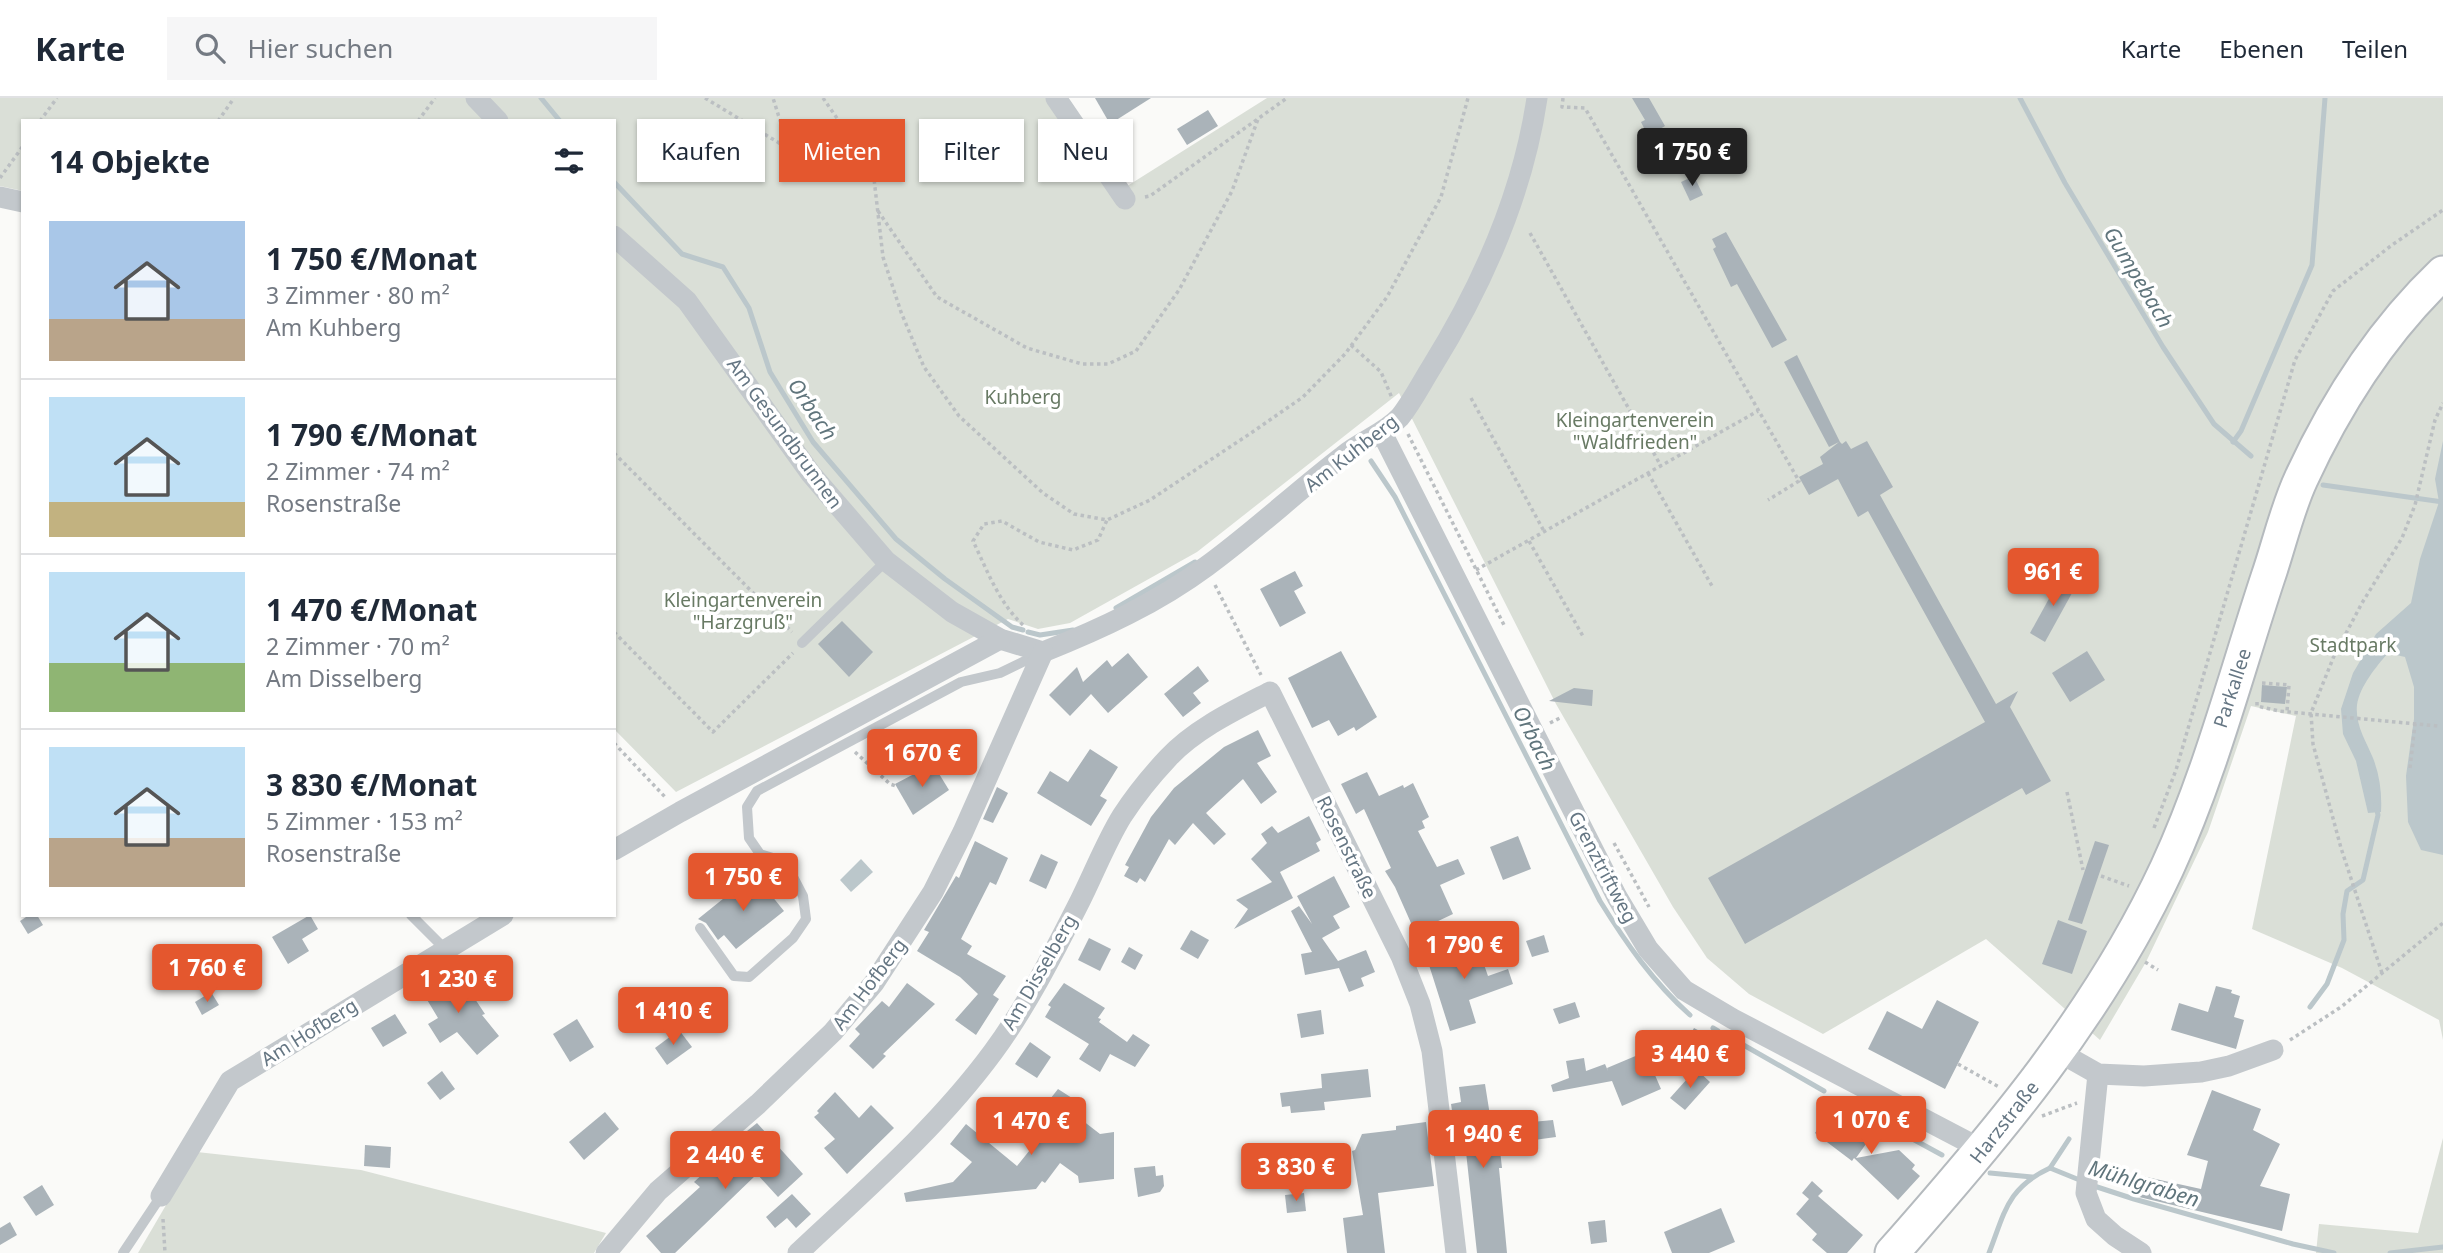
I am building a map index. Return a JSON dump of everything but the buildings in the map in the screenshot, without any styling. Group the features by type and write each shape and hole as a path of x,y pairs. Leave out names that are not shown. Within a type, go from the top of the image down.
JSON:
{"main road":[{"name":"Parkallee","path":"2059,1052 2125,951 2168,866 2203,776 2300,481 2342,402 2380,343 2443,273"},
{"name":"Harzstraße","path":"1892,1253 1983,1150 2059,1052"}],"street":[{"path":"476,98 496,119"},
{"path":"1056,98 1125,199"},
{"name":"Am Kuhberg","path":"1034,649 1101,629 1154,601 1205,568 1274,515 1345,454 1381,433 1400,416 1455,330 1495,245 1531,141 1537,98"},
{"path":"0,197 21,202"},
{"name":"Am Gesundbrunnen","path":"616,238 687,301 811,474 886,561 952,612 1000,639 1034,649"},
{"name":"Grenztriftweg","path":"1381,433 1617,897 1648,949 1684,990 1732,1019 1983,1150"},
{"path":"616,849 1000,639"},
{"name":"Am Hofberg","path":"606,1253 658,1191 758,1104 833,1032 874,983 933,892 963,832 1034,649"},
{"name":"Am Disselberg","path":"798,1253 912,1146 957,1098 994,1051 1022,1007 1070,920 1122,817 1170,756 1199,733 1270,692"},
{"name":"Rosenstraße","path":"1270,692 1401,956 1420,1004 1432,1051 1456,1253"},
{"name":"Am Hofberg","path":"161,1196 230,1081 500,917"},
{"path":"2059,1052 2098,1074 2157,1076 2230,1066 2273,1050"},
{"path":"2098,1074 2086,1183 2095,1219 2118,1244 2141,1253"}],"lane":[{"path":"803,643 886,561"},
{"path":"700,928 734,976 749,977 793,938 806,919 803,896 791,873 776,859 760,854 749,838 747,807 757,791 961,682 1000,673 1034,649"},
{"path":"413,917 445,949"},
{"path":"123,1253 161,1196"}],"path":[{"path":"41,119 57,98"},
{"path":"219,119 234,98"},
{"path":"419,119 435,98"},
{"path":"705,98 789,149 773,98"},
{"path":"822,98 873,170 883,257 901,312 924,367 959,416 1043,493 1074,514 1107,520 1150,500 1195,472 1303,397 1351,345 1387,297 1441,197 1468,98"},
{"path":"1125,199 1150,196 1287,98"},
{"path":"1563,98 1562,107 1585,107 1799,481 1768,500"},
{"path":"877,209 937,298 1027,348 1082,364 1108,365 1136,351 1179,290 1232,191 1258,119"},
{"path":"0,178 21,149"},
{"path":"2152,832 2176,770 2295,360 2333,291 2443,210"},
{"path":"1530,233 1661,466"},
{"path":"1351,345 1381,372 1400,416 1506,629"},
{"path":"1471,398 1545,533"},
{"path":"2382,973 2351,881 2313,744 2311,713 2334,656 2362,603 2402,538 2415,505 2435,420 2443,403"},
{"path":"1476,570 1759,410"},
{"path":"616,455 803,643 713,732 616,634"},
{"path":"1648,473 1712,586"},
{"path":"1034,649 1026,628 1013,615 995,587 973,541 984,524 1002,521 1039,542 1073,550 1098,540 1107,520"},
{"path":"1529,541 1584,638"},
{"path":"1219,593 1270,692"},
{"path":"2287,711 2290,685 2260,682 2256,706 2287,711 2438,726"},
{"path":"1546,710 1552,722"},
{"path":"2410,768 2415,724"},
{"path":"846,744 890,784 896,786"},
{"path":"616,745 680,812"},
{"path":"2067,792 2083,870"},
{"path":"1608,832 1652,913"},
{"path":"2101,876 2129,886"},
{"path":"2124,896 2134,876"},
{"path":"2273,1050 2342,1007 2443,923"},
{"path":"1958,1064 2005,1091"},
{"path":"2033,1120 2095,1096"},
{"path":"161,1196 165,1253"}],"green space":[{"path":"0,98 1047,98 1061,119 1038,119 1038,182 1104,182 1113,195 1267,98 2443,98 2443,1040 2439,1020 2342,968 2252,929 2296,716 2251,706 2208,832 2146,962 2100,1040 1986,939 1823,1034 1749,994 1707,958 1673,907 1556,704 1399,393 1197,552 1070,623 1038,629 1008,619 676,792 616,731 616,119 21,119 21,191 0,186"},
{"path":"2443,1138 2443,1253 2316,1253 2319,1224 2418,1233"},
{"path":"197,1152 361,1170 606,1233 594,1253 138,1253"}],"shaded area":[{"path":"2443,441 2443,855 2421,850 2408,822 2406,776 2414,719 2414,687 2405,657 2388,653 2365,684 2357,705 2359,726 2379,778 2381,812 2368,813 2356,761 2343,734 2341,709 2353,673 2376,634 2411,603 2420,559 2439,502 2435,479"},
{"path":"861,859 873,872 851,892 840,880"}],"waterway":[{"name":"Orbach","path":"541,98 558,119"},
{"name":"Gumpebach","path":"2020,98 2065,183 2163,347 2214,424 2251,456"},
{"path":"2233,442 2241,431 2312,265 2325,98"},
{"name":"Orbach","path":"616,184 682,254 723,267 749,308 770,372 813,442 896,539 945,579 1012,627 1023,630"},
{"name":"Orbach","path":"1371,461 1395,497 1600,901 1641,961 1690,1015"},
{"name":"Gumpebach","path":"2323,485 2443,502"},
{"name":"Orbach","path":"1116,608 1195,562"},
{"name":"Orbach","path":"1028,632 1040,635 1073,630"},
{"path":"2310,1007 2327,984 2344,940 2343,914 2347,891 2363,880 2378,815 2376,805"},
{"name":"Orbach","path":"1713,1028 1718,1031"},
{"name":"Orbach","path":"1740,1043 1824,1091"},
{"name":"Orbach","path":"1841,1100 1942,1155"},
{"path":"2050,1168 2069,1139"},
{"name":"Mühlgraben","path":"1989,1253 2009,1203 2025,1184 2050,1168 2082,1181"},
{"name":"Orbach","path":"1990,1173 2032,1177"},
{"name":"Mühlgraben","path":"2091,1185 2293,1244 2334,1253"},
{"name":"Mühlgraben","path":"2390,1253 2443,1247"}],"park label":[{"name":"Kuhberg","path":"1023,397"},
{"name":"Kleingartenverein \"Waldfrieden\"","path":"1635,431"},
{"name":"Kleingartenverein \"Harzgruß\"","path":"743,611"},
{"name":"Stadtpark","path":"2353,645"}]}
